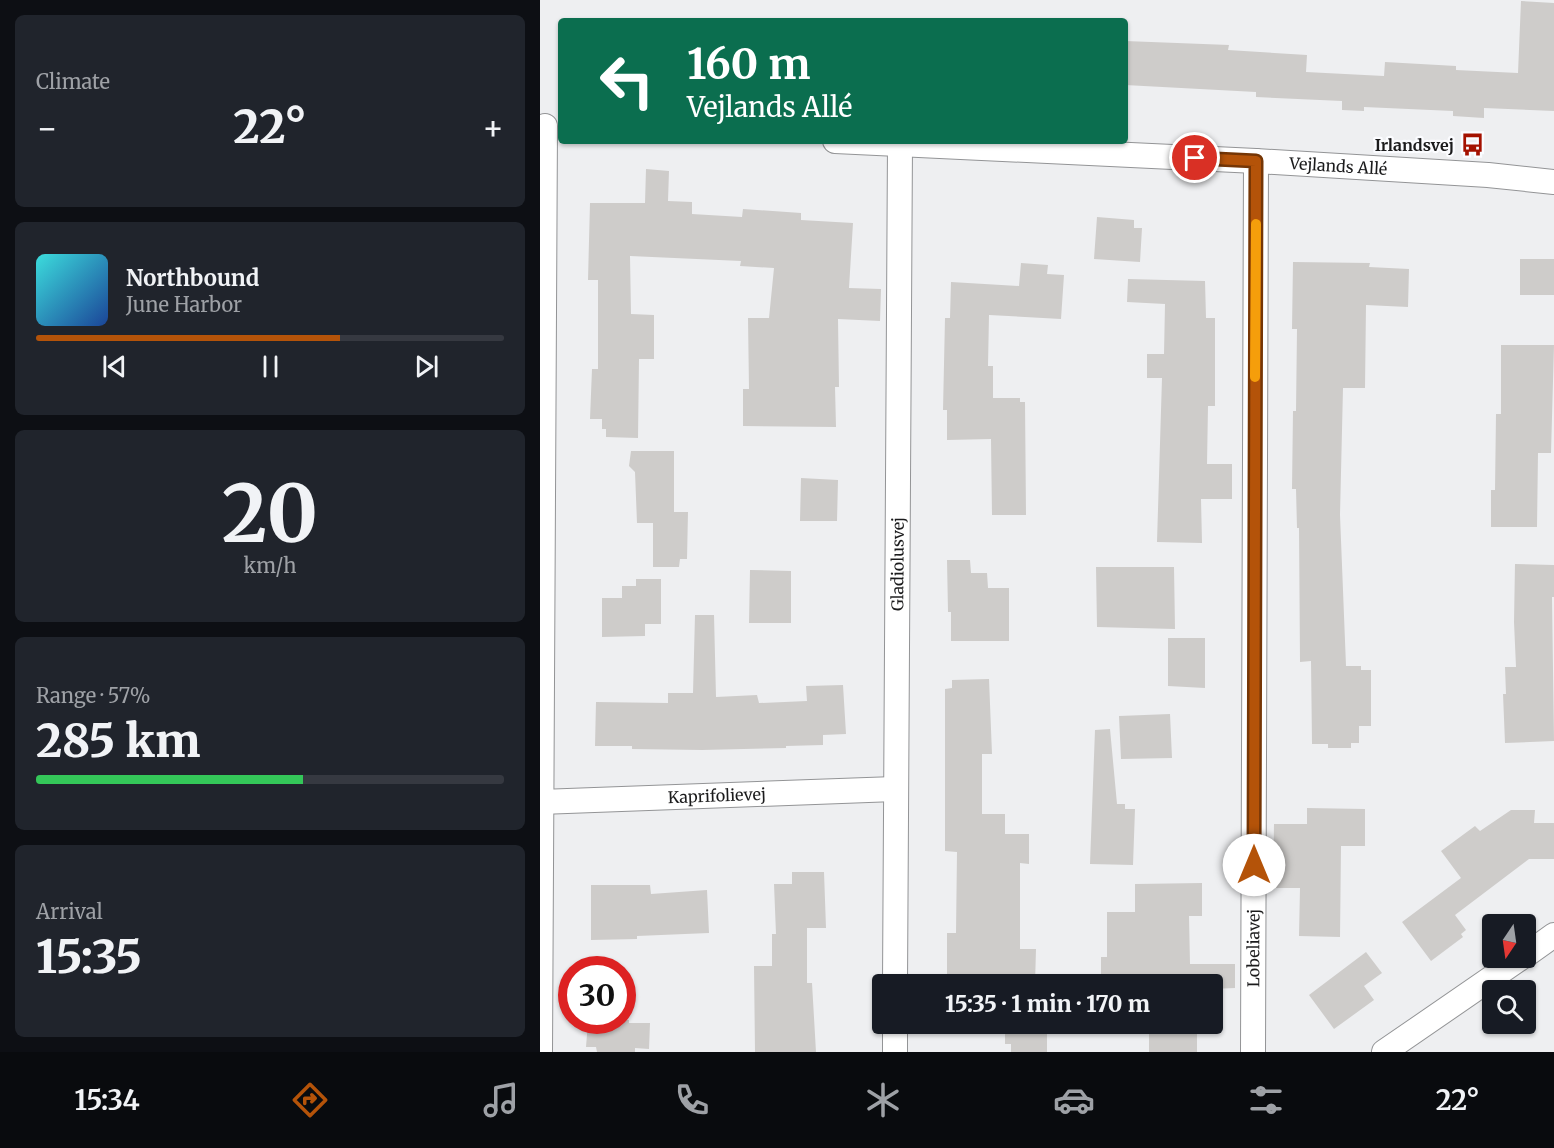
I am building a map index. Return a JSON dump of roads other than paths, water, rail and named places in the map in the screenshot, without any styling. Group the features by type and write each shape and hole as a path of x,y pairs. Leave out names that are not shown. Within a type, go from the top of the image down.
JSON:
{"street":[{"path":"540,1052 549,126"},
{"name":"Vejlands Allé","path":"900,144 1256,161 1488,175 1554,182"},
{"name":"Gladiolusvej","path":"895,974 900,144"},
{"name":"Lobeliavej","path":"1253,1052 1256,161"},
{"name":"Kaprifolievej","path":"541,802 895,789"},
{"path":"1536,948 1554,935"},
{"path":"1384,1052 1506,968"},
{"path":"895,1034 895,1052"}],"place":[{"name":"Irlandsvej","path":"1472,145"}]}
